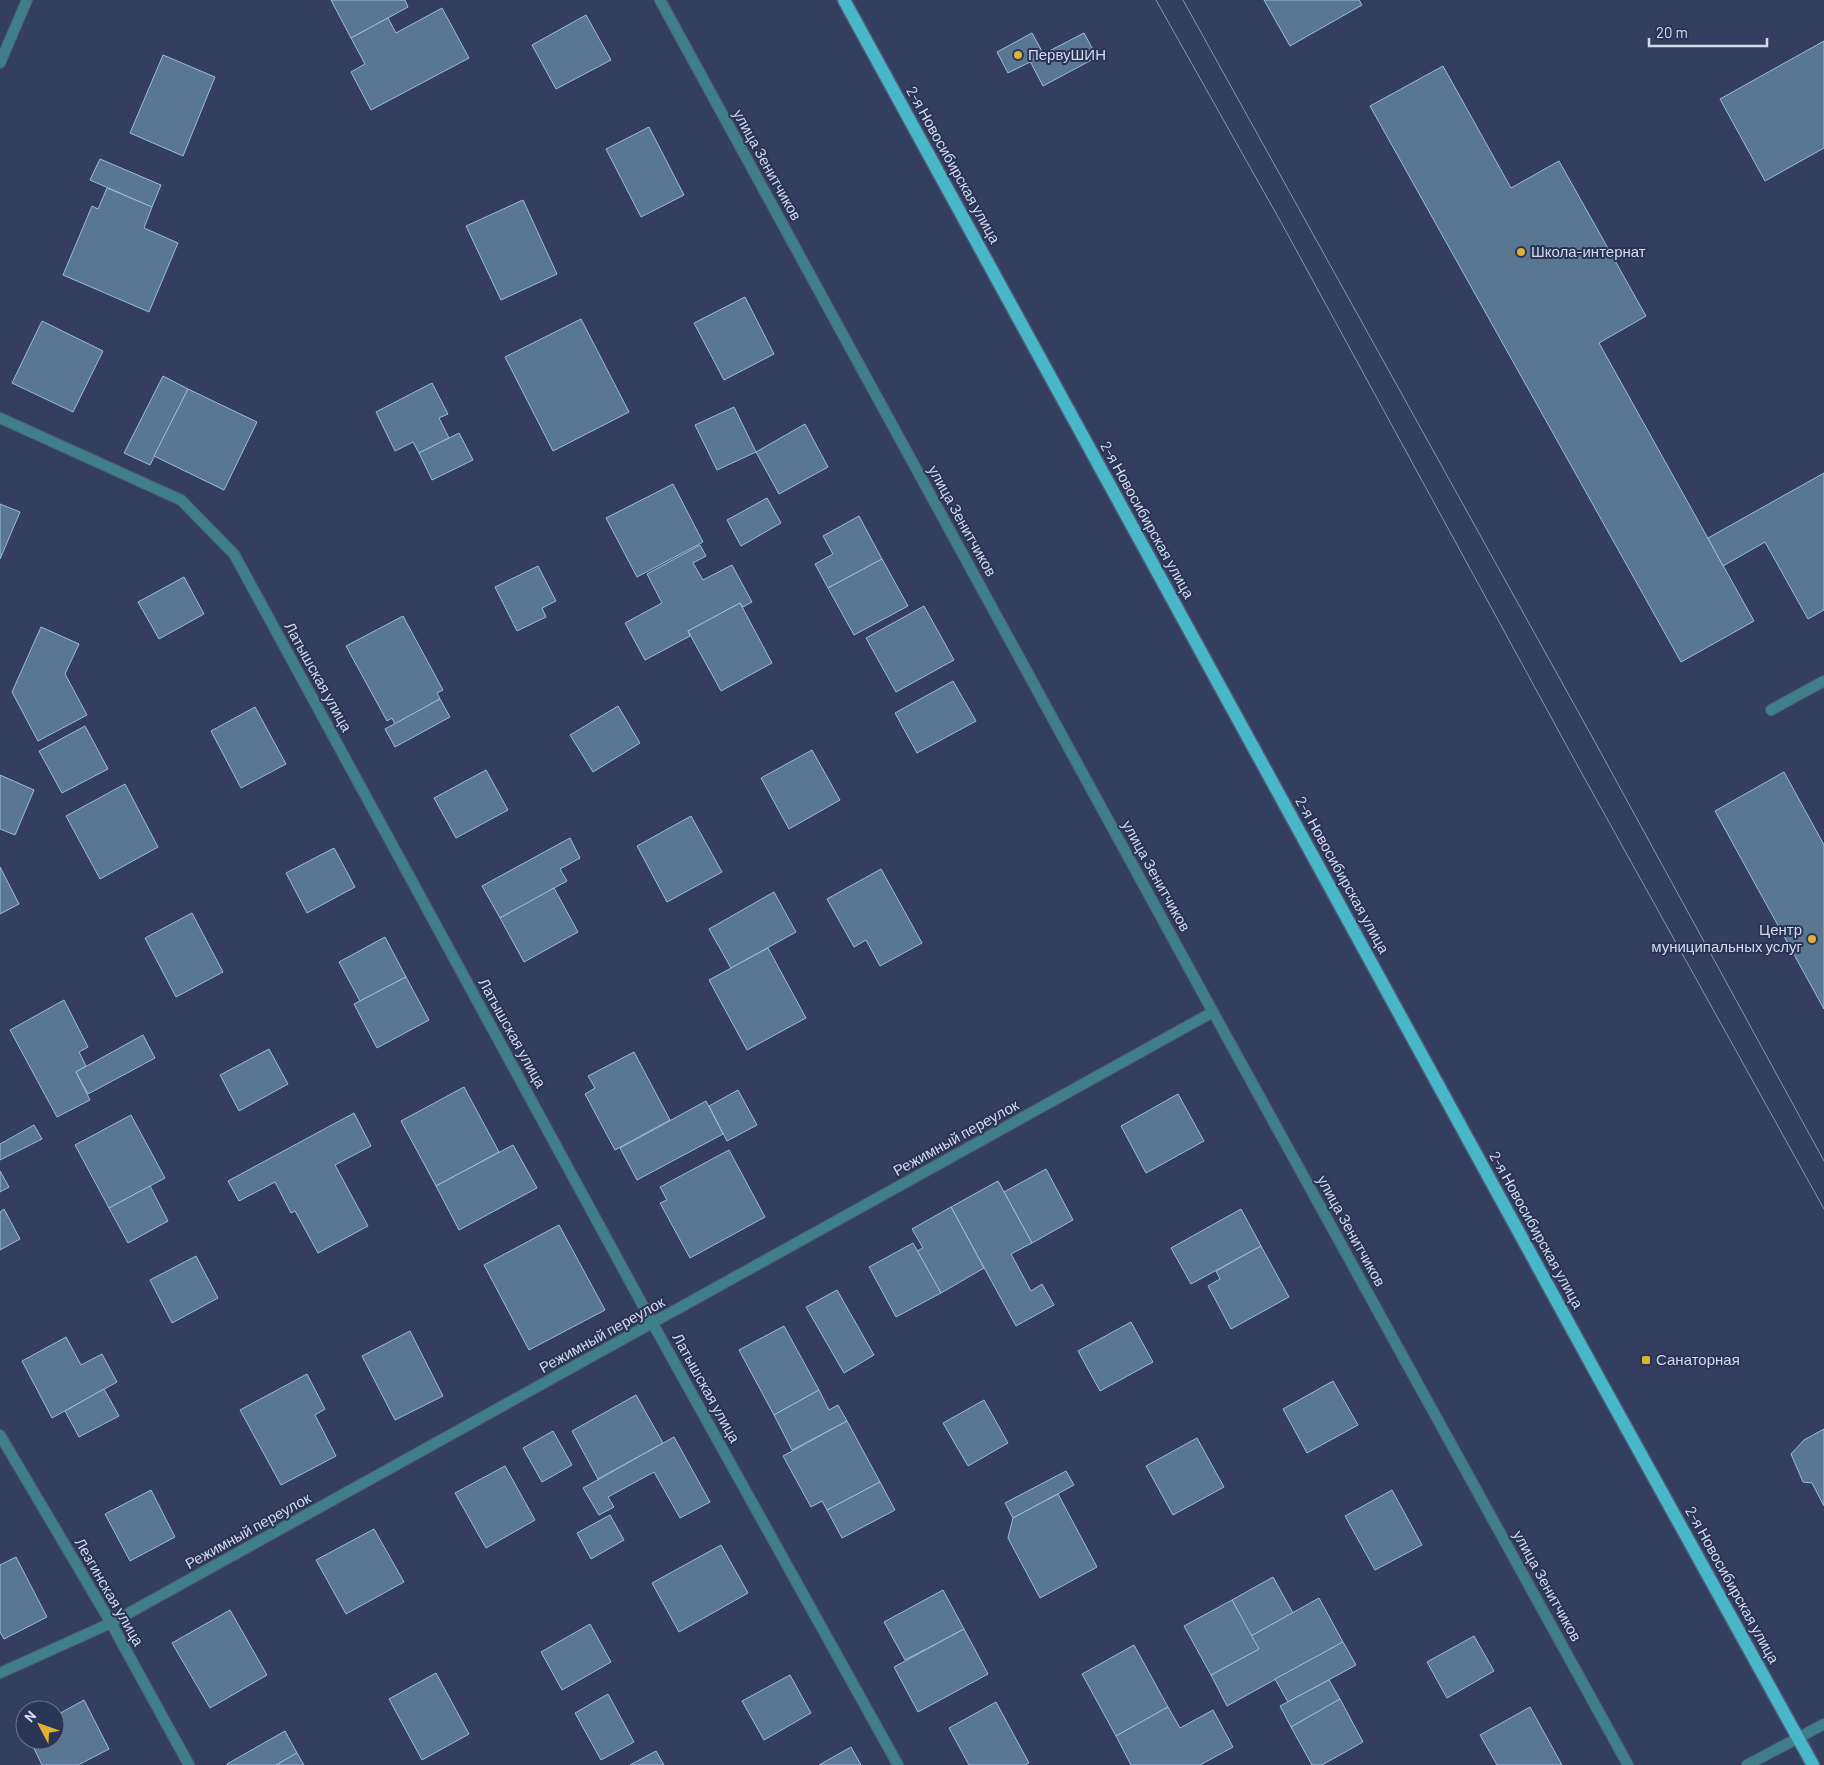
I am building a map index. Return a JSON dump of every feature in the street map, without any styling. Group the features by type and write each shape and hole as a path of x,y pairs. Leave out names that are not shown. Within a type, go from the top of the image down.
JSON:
{"main road":[{"name":"2-я Новосибирская улица","path":"844,0 1597,1375 1813,1765"}],"street":[{"path":"0,63 28,0"},
{"name":"улица Зенитчиков","path":"660,0 1213,1012 1628,1765"},
{"name":"Латышская улица","path":"0,418 181,500 234,554 653,1324 898,1765"},
{"path":"1771,710 1824,681"},
{"name":"Режимный переулок","path":"0,1673 111,1624 1213,1012"},
{"name":"Лезгинская улица","path":"0,1435 111,1624 189,1765"},
{"path":"1747,1765 1824,1724"}],"building":[{"path":"331,0 405,0 408,7 351,38"},
{"path":"1264,0 1359,0 1362,5 1290,46"},
{"path":"442,8 469,58 371,110 351,72 365,64 351,38 388,18 396,33"},
{"path":"586,15 611,60 556,89 532,45"},
{"path":"1032,33 1044,55 1008,73 997,52"},
{"path":"1084,33 1097,57 1043,86 1030,61"},
{"path":"1824,41 1824,148 1765,181 1720,99"},
{"path":"163,55 215,77 183,156 130,133"},
{"path":"1443,66 1511,188 1559,161 1646,316 1599,343 1754,621 1681,662 1370,106"},
{"path":"649,127 684,195 641,217 606,149"},
{"path":"100,159 161,185 152,207 90,180"},
{"path":"107,188 152,207 144,228 178,243 149,312 63,275 92,206 98,209"},
{"path":"523,200 557,274 501,300 466,226"},
{"path":"745,297 774,354 724,380 694,323"},
{"path":"581,319 629,412 553,451 505,357"},
{"path":"42,321 103,351 73,412 12,383"},
{"path":"163,376 188,389 150,465 124,453"},
{"path":"432,383 448,414 439,418 449,438 419,453 413,442 395,451 376,412"},
{"path":"188,389 257,422 224,490 154,456"},
{"path":"734,407 756,452 717,470 695,425"},
{"path":"805,424 828,467 779,494 756,452"},
{"path":"459,433 473,460 432,480 419,453"},
{"path":"1824,473 1824,610 1808,619 1765,542 1723,566 1708,538"},
{"path":"673,484 703,542 637,577 606,518"},
{"path":"767,498 781,523 741,546 727,520"},
{"path":"0,504 20,512 0,559"},
{"path":"859,516 882,559 828,588 815,564 833,554 823,536"},
{"path":"700,545 706,556 693,563 703,580 732,565 752,602 743,607 740,603 688,631 690,636 645,660 625,623 662,603 647,574"},
{"path":"882,559 908,606 854,635 828,588"},
{"path":"538,566 556,601 542,608 546,617 517,631 495,587"},
{"path":"184,577 204,614 159,639 138,602"},
{"path":"740,603 772,663 721,691 688,631"},
{"path":"924,606 954,660 896,692 866,638"},
{"path":"403,616 443,690 437,693 440,699 395,724 392,718 387,721 346,646"},
{"path":"41,627 79,644 65,674 87,715 38,741 12,692"},
{"path":"953,681 976,721 917,753 895,713"},
{"path":"440,699 450,717 395,747 385,729"},
{"path":"618,706 640,743 593,772 570,735"},
{"path":"255,707 286,764 241,788 211,731"},
{"path":"85,726 108,769 62,793 39,751"},
{"path":"812,750 840,800 789,829 761,778"},
{"path":"486,770 508,810 456,838 434,798"},
{"path":"1784,772 1824,845 1824,1009 1715,811"},
{"path":"0,775 34,790 15,835 0,829"},
{"path":"125,784 158,847 100,879 66,816"},
{"path":"691,816 722,872 667,902 637,846"},
{"path":"570,838 580,858 560,869 567,881 500,918 482,886"},
{"path":"334,848 355,887 307,913 286,873"},
{"path":"0,867 19,904 0,914"},
{"path":"881,869 922,943 880,966 866,940 854,947 827,899"},
{"path":"554,888 578,932 524,962 500,918"},
{"path":"774,892 796,932 731,968 709,929"},
{"path":"192,913 223,972 176,997 145,938"},
{"path":"385,937 406,977 360,1001 339,962"},
{"path":"768,948 806,1018 747,1050 709,980"},
{"path":"406,977 429,1020 377,1048 354,1004"},
{"path":"64,1000 88,1047 79,1052 86,1066 76,1072 90,1100 57,1117 10,1030"},
{"path":"143,1035 155,1058 88,1094 76,1072"},
{"path":"269,1049 288,1084 239,1111 220,1075"},
{"path":"634,1052 670,1120 615,1150 585,1094 595,1088 588,1076"},
{"path":"464,1087 499,1152 436,1186 401,1121"},
{"path":"738,1090 757,1125 727,1141 709,1106"},
{"path":"1178,1094 1204,1141 1146,1173 1121,1126"},
{"path":"706,1101 723,1134 637,1180 620,1148"},
{"path":"354,1113 371,1146 335,1165 368,1226 318,1253 295,1211 291,1213 275,1182 239,1201 228,1181"},
{"path":"131,1115 165,1178 109,1208 75,1145"},
{"path":"34,1125 42,1139 0,1160 0,1144"},
{"path":"513,1145 537,1188 459,1230 436,1186"},
{"path":"729,1150 765,1217 690,1258 660,1203 667,1200 660,1187"},
{"path":"1046,1169 1073,1220 1032,1243 1004,1192"},
{"path":"0,1171 9,1187 0,1192"},
{"path":"998,1181 1032,1243 1011,1254 1031,1291 1042,1284 1054,1305 1016,1326 951,1207"},
{"path":"150,1186 168,1221 128,1243 109,1208"},
{"path":"951,1207 984,1268 941,1293 917,1251 923,1248 912,1229"},
{"path":"4,1209 20,1239 0,1250 0,1212"},
{"path":"1241,1209 1261,1246 1191,1284 1171,1248"},
{"path":"559,1225 605,1310 529,1350 484,1265"},
{"path":"913,1243 941,1293 896,1317 869,1267"},
{"path":"1261,1246 1289,1297 1231,1329 1208,1286 1220,1279 1216,1271"},
{"path":"196,1256 218,1298 172,1323 150,1280"},
{"path":"837,1290 874,1355 844,1373 806,1307"},
{"path":"1131,1322 1153,1362 1100,1391 1078,1351"},
{"path":"784,1326 819,1390 774,1415 739,1350"},
{"path":"410,1331 443,1396 395,1420 362,1356"},
{"path":"66,1337 81,1365 102,1354 117,1382 52,1418 22,1361"},
{"path":"307,1374 325,1409 315,1415 336,1456 281,1485 240,1410"},
{"path":"1333,1381 1358,1425 1307,1453 1283,1409"},
{"path":"104,1389 119,1416 79,1437 65,1411"},
{"path":"819,1390 829,1410 838,1405 847,1421 792,1450 774,1415"},
{"path":"636,1395 663,1443 598,1479 572,1431"},
{"path":"984,1400 1008,1443 968,1466 943,1423"},
{"path":"847,1421 880,1482 827,1510 822,1501 811,1507 783,1456"},
{"path":"1824,1429 1824,1506 1812,1483 1803,1482 1791,1454 1804,1440"},
{"path":"553,1431 572,1465 542,1482 523,1448"},
{"path":"674,1437 710,1502 680,1518 654,1472 608,1497 614,1507 599,1515 583,1488"},
{"path":"1197,1438 1224,1487 1173,1515 1146,1466"},
{"path":"505,1466 535,1520 486,1548 455,1493"},
{"path":"1066,1471 1074,1485 1013,1518 1005,1503"},
{"path":"880,1482 895,1510 842,1538 827,1510"},
{"path":"151,1490 175,1537 130,1561 105,1514"},
{"path":"1392,1490 1422,1545 1375,1570 1345,1516"},
{"path":"1058,1494 1097,1567 1040,1598 1008,1538 1013,1518"},
{"path":"610,1515 624,1540 591,1559 577,1533"},
{"path":"374,1529 404,1582 346,1614 316,1560"},
{"path":"721,1545 748,1593 679,1632 652,1583"},
{"path":"16,1557 47,1617 4,1639 0,1632 0,1565"},
{"path":"1273,1577 1293,1613 1251,1636 1232,1600"},
{"path":"943,1590 964,1629 905,1660 884,1622"},
{"path":"1319,1598 1343,1642 1227,1706 1211,1675 1259,1649 1251,1636"},
{"path":"1232,1600 1259,1649 1211,1675 1184,1626"},
{"path":"230,1610 267,1675 210,1708 172,1643"},
{"path":"590,1624 611,1662 562,1690 541,1652"},
{"path":"964,1629 988,1674 918,1712 894,1667"},
{"path":"1474,1636 1494,1671 1447,1698 1427,1662"},
{"path":"1343,1642 1356,1665 1288,1702 1275,1679"},
{"path":"1134,1645 1168,1707 1116,1736 1082,1674"},
{"path":"436,1673 469,1734 422,1760 389,1699"},
{"path":"790,1675 811,1713 764,1740 742,1701"},
{"path":"1329,1680 1340,1699 1291,1727 1280,1706"},
{"path":"608,1694 634,1742 601,1760 575,1713"},
{"path":"1340,1699 1363,1742 1322,1765 1312,1765 1291,1727"},
{"path":"84,1700 109,1749 78,1765 42,1765 35,1750 65,1750 65,1710"},
{"path":"996,1702 1029,1763 1025,1765 969,1765 949,1728"},
{"path":"1168,1707 1180,1728 1213,1710 1233,1747 1200,1765 1131,1765 1116,1736"},
{"path":"1530,1707 1562,1765 1497,1765 1480,1735"},
{"path":"285,1731 297,1753 276,1765 227,1764"},
{"path":"851,1747 861,1765 819,1765"},
{"path":"656,1751 664,1765 630,1765"},
{"path":"297,1753 304,1765 276,1765"}],"tram line":[{"path":"1156,0 1282,224 1575,761 1824,1209"},
{"path":"1183,0 1595,742 1824,1161"}],"place":[{"name":"ПервуШИН","path":"1018,55"},
{"name":"Школа-интернат","path":"1521,252"},
{"name":"Центр муниципальных услуг","path":"1812,939"},
{"name":"Санаторная","path":"1646,1360"}]}
